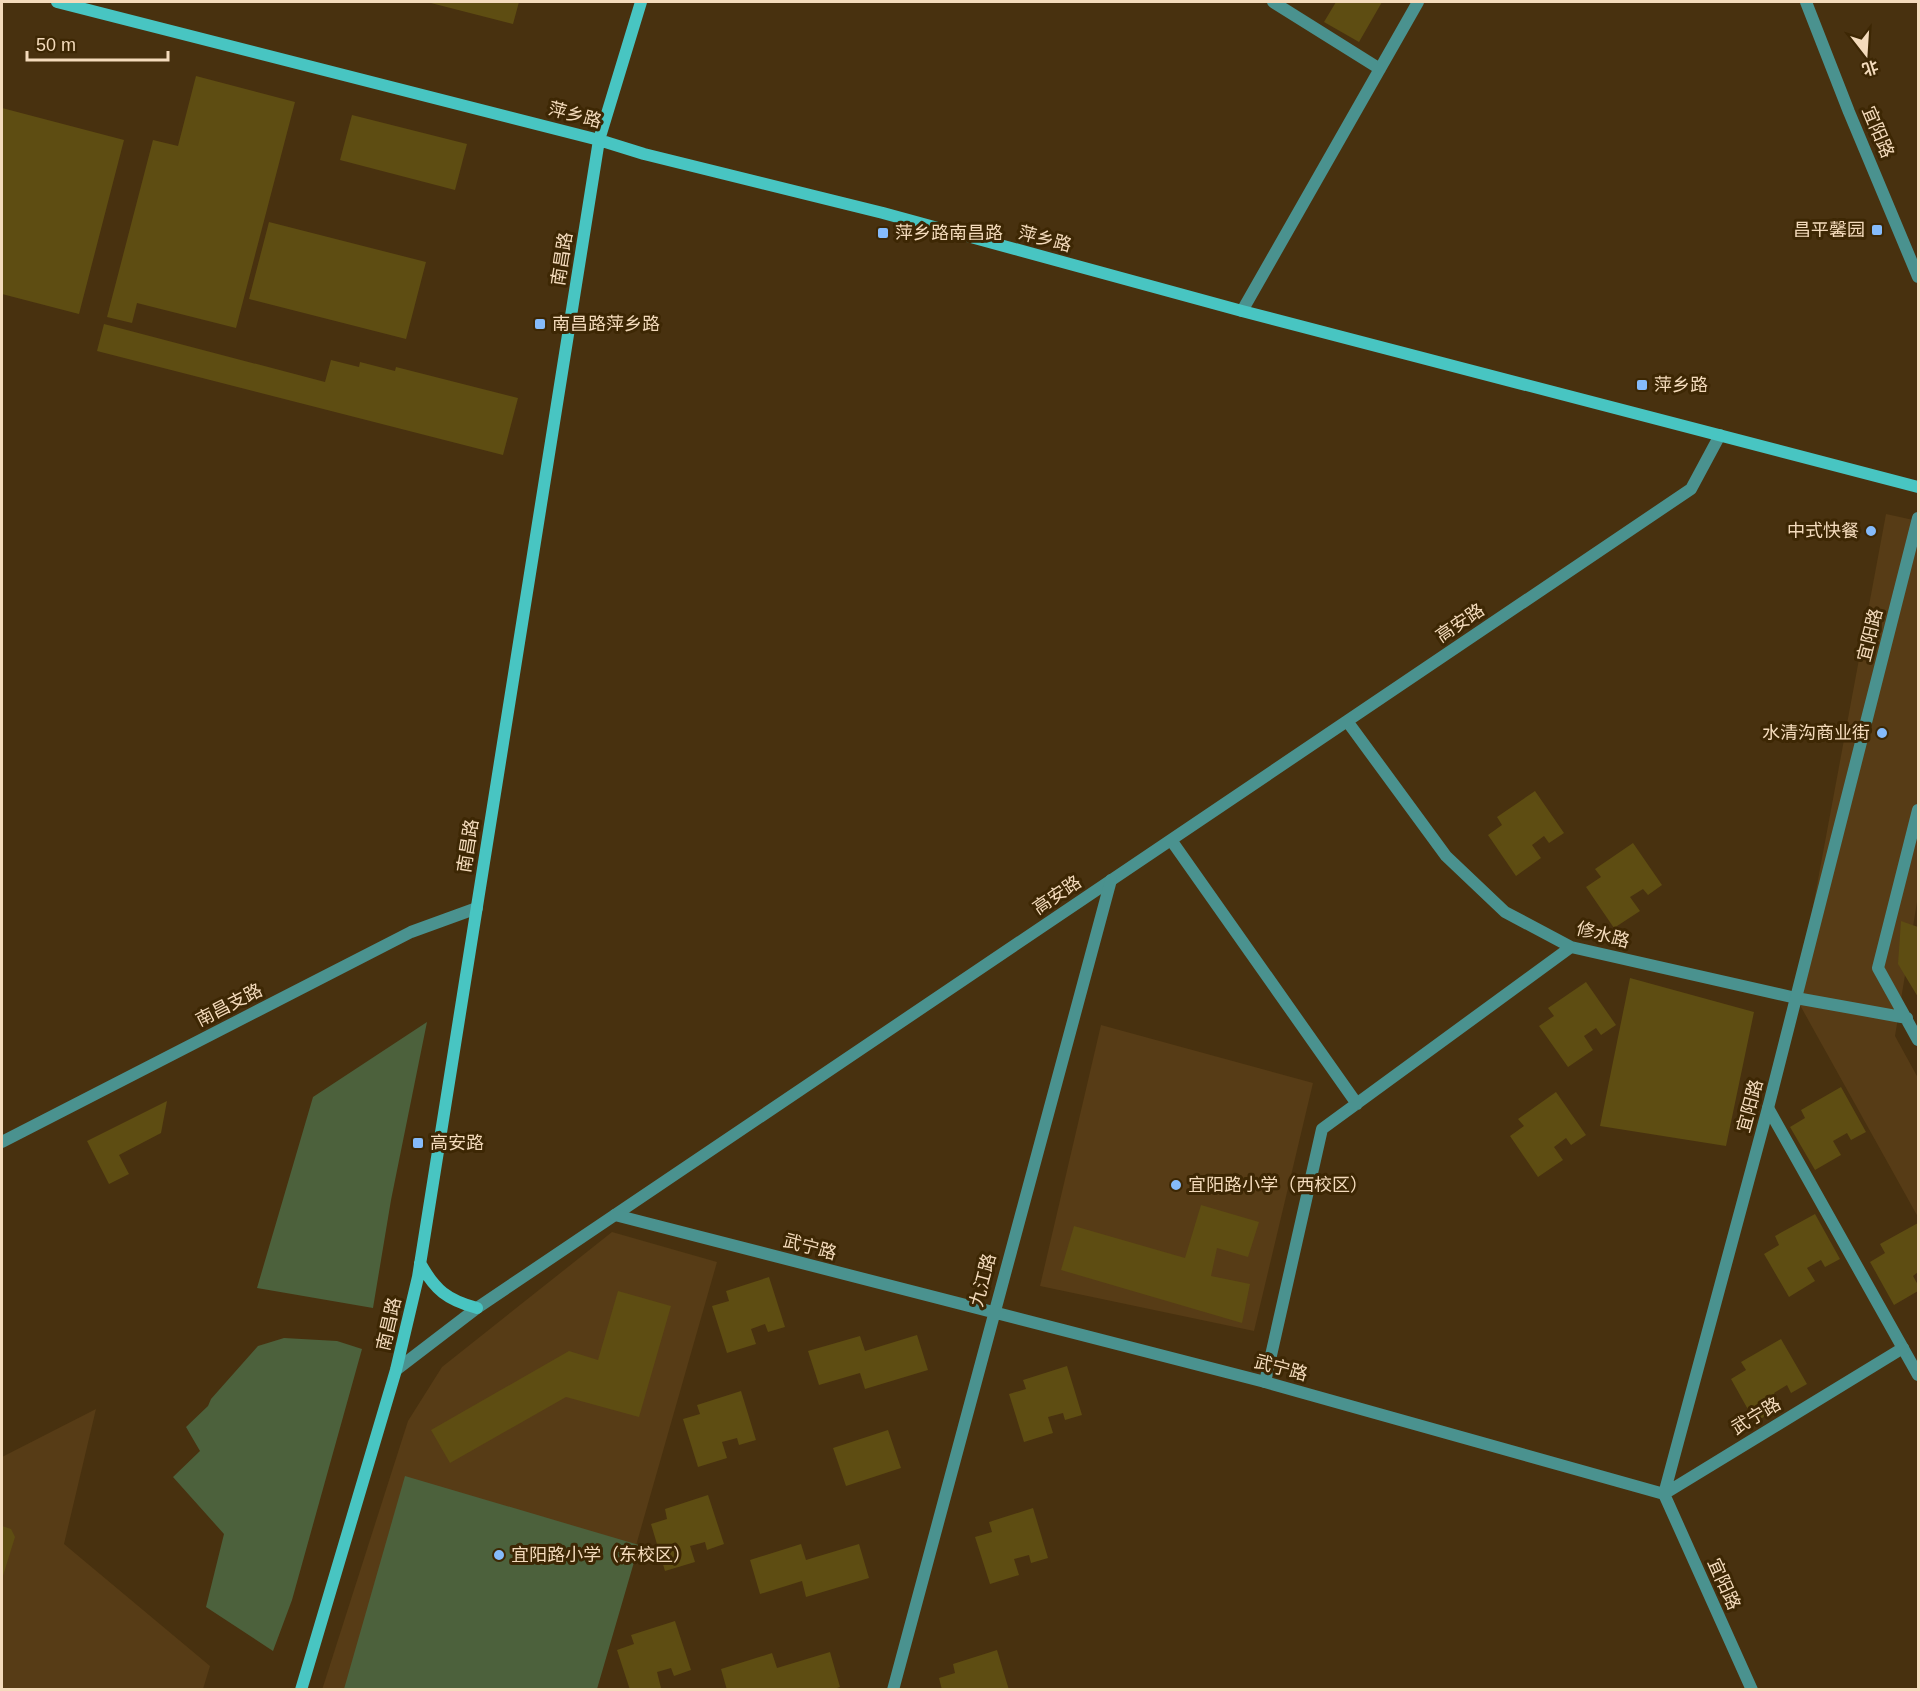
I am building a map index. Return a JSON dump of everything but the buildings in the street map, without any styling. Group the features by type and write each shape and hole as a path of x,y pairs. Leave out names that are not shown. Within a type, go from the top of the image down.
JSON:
{"main road":[{"name":"萍乡路","path":"57,2 599,140 644,154 883,213 1242,310 1918,487"},
{"name":"南昌路","path":"301,1689 396,1370 420,1263 599,140 641,2"},
{"path":"420,1263 430,1282 443,1294 458,1303 477,1308"}],"street":[{"path":"1273,2 1380,69"},
{"path":"1242,310 1418,2"},
{"name":"宜阳路","path":"1806,2 1918,277"},
{"name":"高安路","path":"396,1370 477,1308 1691,489 1720,435"},
{"name":"宜阳路","path":"1752,1689 1664,1494 1768,1108 1918,518"},
{"name":"修水路","path":"1347,721 1446,856 1505,912 1571,947 1796,998 1906,1018"},
{"path":"1918,810 1878,968 1918,1040"},
{"path":"1171,840 1357,1104"},
{"name":"九江路","path":"893,1689 1111,880"},
{"name":"南昌支路","path":"2,1142 411,932 477,908"},
{"path":"1265,1382 1322,1129 1571,947"},
{"path":"1768,1108 1918,1375"},
{"name":"武宁路","path":"615,1215 1265,1382 1664,1494 1903,1348"}],"shaded area":[{"name":"水清沟商业街","path":"1886,514 1918,521 1918,896 1895,1036 1918,1078 1918,1217 1796,998"},
{"name":"宜阳路小学（西校区）","path":"1101,1025 1313,1083 1254,1331 1040,1286"},
{"name":"宜阳路小学（东校区）","path":"612,1232 717,1262 595,1689 322,1690 408,1421 442,1367"},
{"path":"96,1409 64,1544 210,1666 203,1689 2,1690 2,1457"}],"green space":[{"path":"427,1022 391,1200 373,1308 257,1288 313,1097"},
{"path":"284,1338 337,1341 362,1349 292,1600 273,1651 206,1607 224,1534 173,1477 200,1451 186,1427 208,1406 211,1399 258,1346"},
{"path":"405,1476 639,1545 597,1689 344,1689"}],"place":[{"name":"昌平馨园","path":"1877,230"},
{"name":"萍乡路南昌路","path":"883,233"},
{"name":"南昌路萍乡路","path":"540,324"},
{"name":"萍乡路","path":"1642,385"},
{"name":"中式快餐","path":"1871,531"},
{"name":"水清沟商业街","path":"1882,733"},
{"name":"高安路","path":"418,1143"},
{"name":"宜阳路小学（西校区）","path":"1176,1185"},
{"name":"宜阳路小学（东校区）","path":"499,1555"}]}
